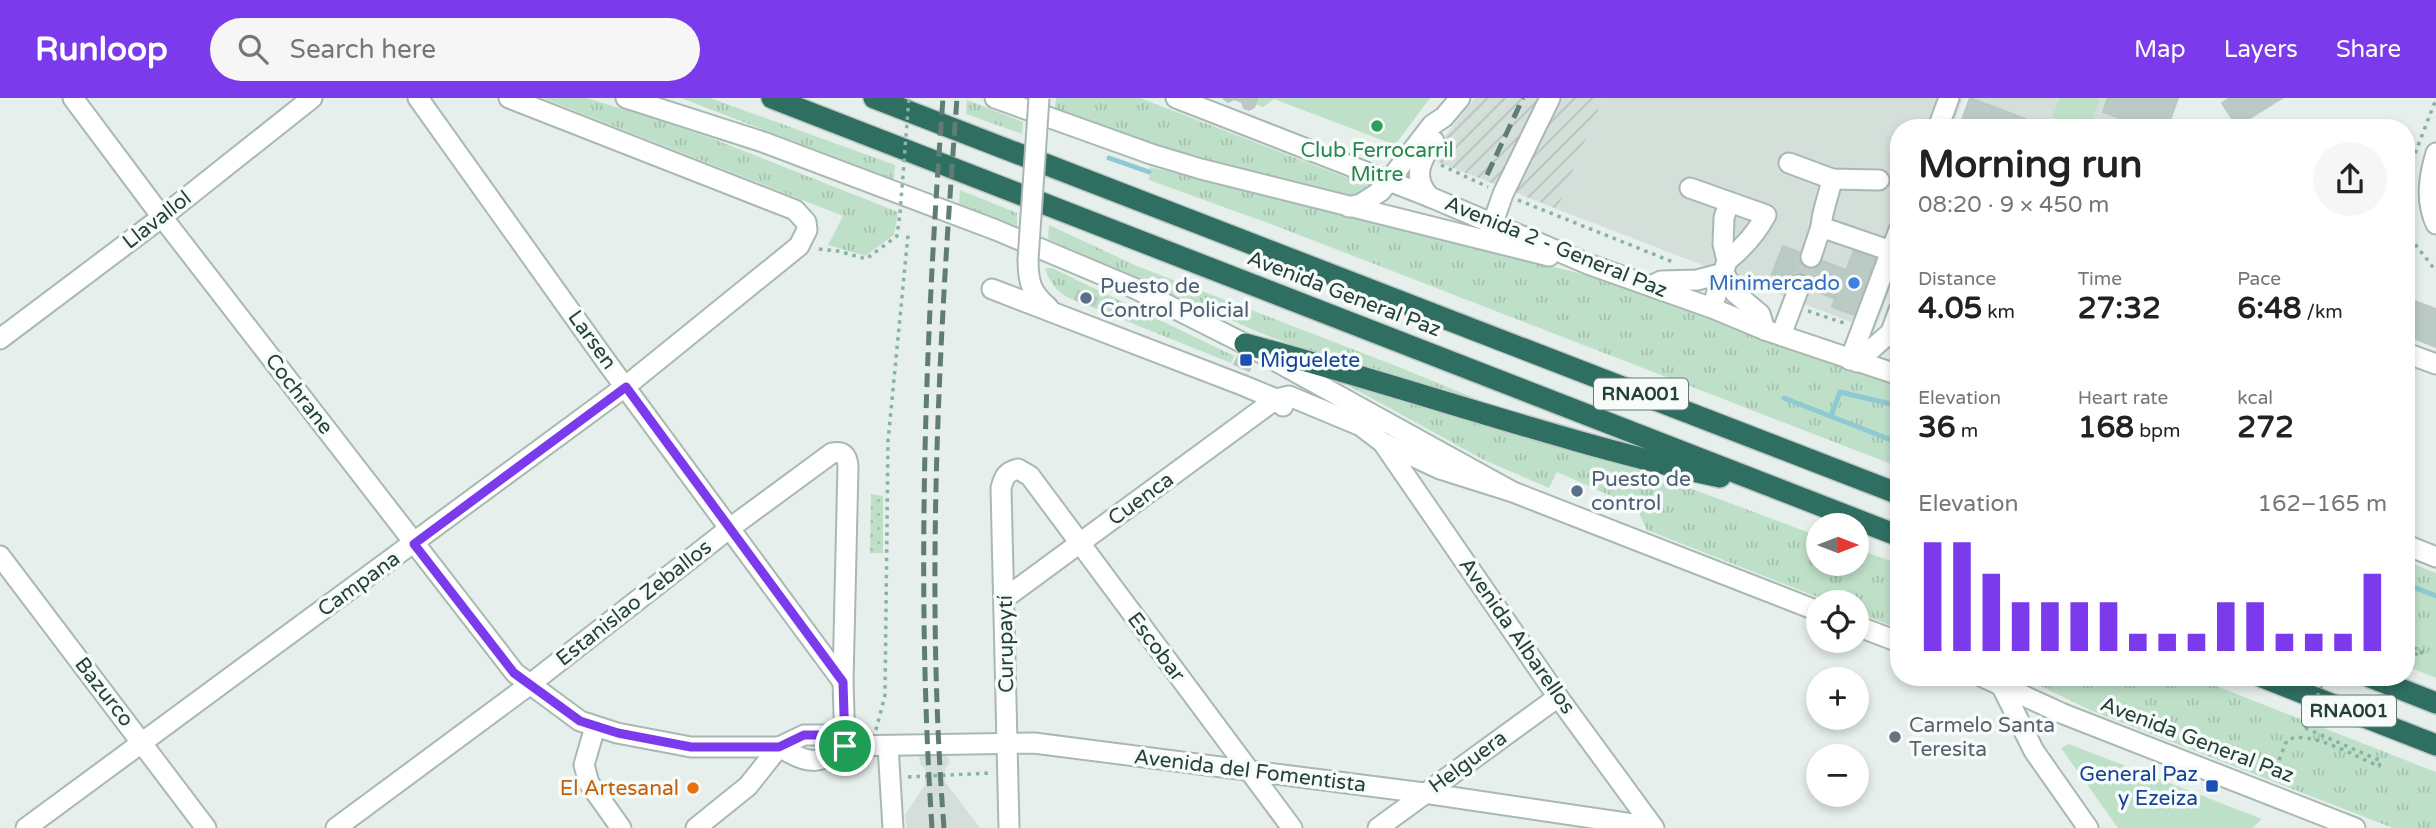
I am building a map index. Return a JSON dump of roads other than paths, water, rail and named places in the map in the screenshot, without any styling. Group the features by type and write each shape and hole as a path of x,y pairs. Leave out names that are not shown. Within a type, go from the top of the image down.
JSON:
{"highway":[{"name":"Avenida General Paz","path":"772,98 1890,532"},
{"name":"Avenida General Paz","path":"874,98 1890,491"},
{"path":"1245,344 1329,366 1636,459 1787,492"},
{"name":"RNA001","path":"2285,686 2436,745"},
{"name":"RNA001","path":"2393,686 2436,703"}],"street":[{"name":"Cochrane","path":"73,98 514,673 529,685"},
{"name":"Llavallol","path":"0,338 162,217 312,98"},
{"name":"Larsen","path":"418,98 843,682"},
{"name":"Campana","path":"26,828 626,387 799,246 807,230 806,222 795,209 509,98"},
{"path":"626,98 763,142 996,230 1136,289 1245,344 1513,492"},
{"path":"996,98 1150,155 1349,207 1489,232 1503,194 1550,98"},
{"path":"1040,98 1028,277 1031,289 1051,310"},
{"name":"Avenida 2 - General Paz","path":"1175,98 1430,197 1489,232 1651,286 1890,372"},
{"path":"1349,207 1372,199 1389,182 1432,125 1444,117 1460,98"},
{"path":"1942,119 1950,98"},
{"path":"1430,197 1420,183 1419,165 1439,133 1444,117"},
{"path":"2436,153 2429,184 2429,199 2436,224"},
{"path":"1790,163 1832,179 1879,180"},
{"path":"1811,257 1832,179"},
{"path":"1651,286 1661,281 1697,280 1720,270 1759,229 1766,215 1690,188"},
{"path":"1712,308 1720,270 1724,218 1729,202"},
{"path":"1821,227 1890,251"},
{"path":"1853,361 1860,329 1890,254"},
{"path":"1720,270 1735,293 1760,314 1773,332 1792,306 1800,285"},
{"path":"992,289 1276,399 1285,408 1356,437 1382,442 1440,469 1513,492 1806,606"},
{"path":"1853,361 1890,333"},
{"path":"2415,356 2436,364"},
{"name":"Cuenca","path":"1005,598 1276,399"},
{"name":"Avenida Albarellos","path":"1382,442 1653,827"},
{"name":"Estanislao Zeballos","path":"336,828 529,685 730,528 832,453 843,454 847,458 848,466 843,682"},
{"name":"Escobar","path":"1018,469 1030,476 1292,828"},
{"name":"Curupaytí","path":"1009,828 1001,488 1009,471 1018,469"},
{"path":"2415,549 2436,557"},
{"name":"Bazurco","path":"0,556 206,828"},
{"path":"1869,631 1890,639"},
{"path":"843,682 845,746"},
{"name":"Avenida del Fomentista","path":"529,685 580,721 595,727 691,747 779,747 801,760 828,760 845,746 1034,743 1424,793 1653,827"},
{"path":"1995,686 2083,826"},
{"name":"Avenida General Paz","path":"2003,686 2061,713 2355,828"},
{"name":"Helguera","path":"1378,828 1559,697"},
{"path":"595,727 584,765 589,783 621,828"},
{"path":"881,746 889,778 893,828"},
{"path":"696,828 748,786 779,747"}],"waterway":[{"path":"1109,158 1149,172"},
{"path":"1831,416 1840,392 1890,404"},
{"path":"1784,398 1890,439"},
{"path":"2415,588 2436,596"}],"tunnel":[{"path":"1800,285 1811,257"}],"railway":[{"path":"932,828 924,646 925,463 931,280 943,98"},
{"path":"944,828 938,737 935,554 940,371 957,98"},
{"path":"1487,175 1523,98"}],"place":[{"name":"Club Ferrocarril Mitre","path":"1377,126"},
{"name":"Minimercado","path":"1854,283"},
{"name":"Puesto de Control Policial","path":"1086,298"},
{"name":"Miguelete","path":"1246,360"},
{"name":"Puesto de control","path":"1577,491"},
{"name":"Carmelo Santa Teresita","path":"1895,737"},
{"name":"General Paz y Ezeiza","path":"2212,786"},
{"name":"El Artesanal","path":"693,788"}]}
